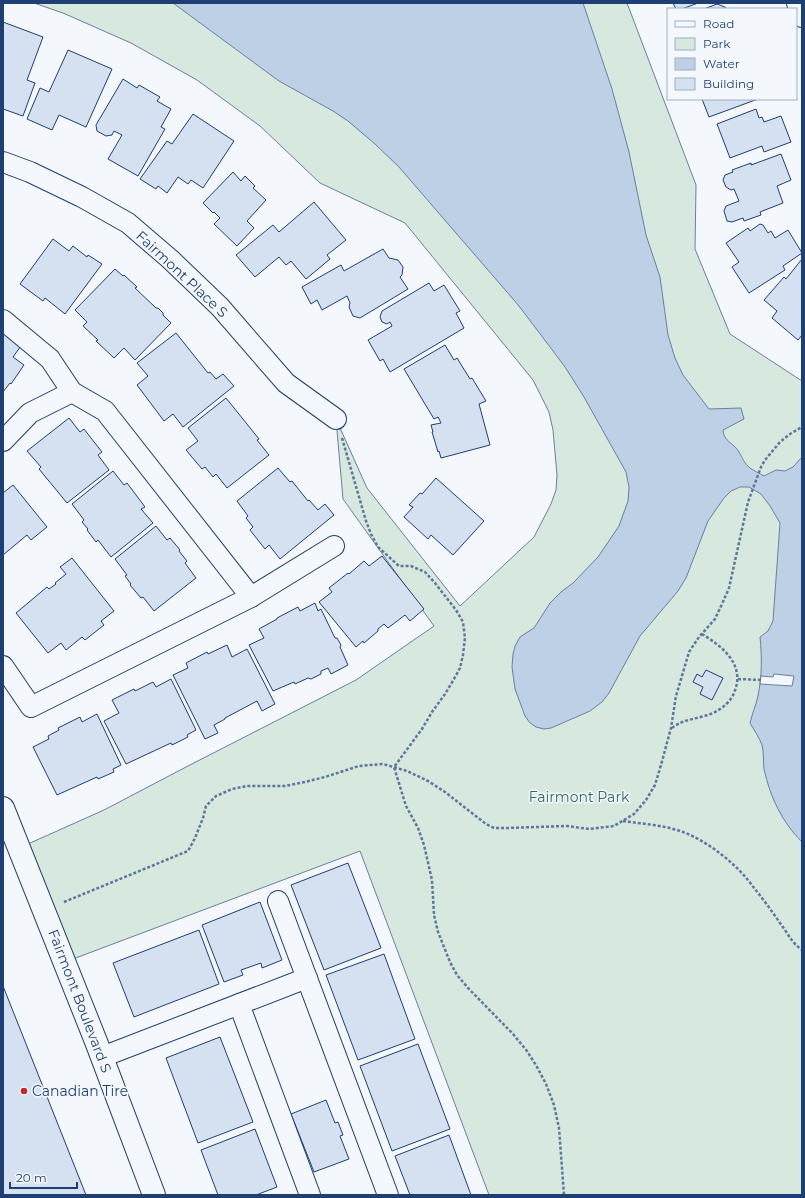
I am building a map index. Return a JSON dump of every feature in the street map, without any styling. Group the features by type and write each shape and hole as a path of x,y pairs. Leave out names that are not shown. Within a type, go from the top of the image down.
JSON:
{"street":[{"path":"796,3 802,17"},
{"name":"Fairmont Place S","path":"3,162 30,172 82,197 128,224 170,259 220,307 286,383 336,419"},
{"path":"3,320 50,359 72,392 105,411 251,597"},
{"path":"3,441 30,413 72,392"},
{"path":"3,666 31,707 251,597 334,546"},
{"name":"Fairmont Boulevard S","path":"3,808 102,1057 154,1195"},
{"path":"278,901 388,1195"},
{"path":"102,1057 306,978"},
{"path":"239,1004 310,1195"}],"path":[{"path":"336,419 366,521 378,547 399,566 411,566 425,572 446,596 463,622 465,638 460,668 422,729 394,767"},
{"path":"44,910 188,852 195,838 206,806 216,796 232,789 247,786 285,786 325,777 359,766 383,764 407,771 428,781 445,792 486,824 494,828 567,826 589,829 614,826 634,814 646,800 655,785 671,728 676,696 689,652 715,619 728,588 748,502 761,467 780,442 802,427"},
{"path":"671,728 684,721 714,713 722,709 728,703 737,687 738,672 729,655 712,640 702,634"},
{"path":"738,679 761,680"},
{"path":"394,767 406,806 418,828 424,845 432,880 434,915 438,932 450,962 469,989 513,1034 527,1051 546,1084 554,1105 559,1128 564,1195"},
{"path":"622,821 664,827 682,832 701,840 736,868 753,886 793,942 802,950"}],"green space":[{"name":"Fairmont Park","path":"34,3 627,3 696,185 695,249 730,334 802,381 802,1195 489,1195 360,851 65,962 19,848 104,810 356,680 434,626 343,499 336,419 367,488 460,606 534,537 551,504 556,490 557,475 553,430 549,412 533,380 405,223 320,183 260,126 197,80 131,43 63,13"}],"water":[{"path":"173,3 583,3 612,89 629,152 646,235 660,277 668,335 675,358 683,375 709,409 741,408 744,419 723,430 727,440 737,449 746,464 752,469 764,476 776,470 785,471 793,467 802,457 802,842 788,826 773,799 764,769 762,745 750,723 758,696 760,681 760,637 768,631 773,621 780,523 770,506 761,494 749,487 740,487 731,491 724,498 708,521 686,578 678,591 640,636 609,693 602,702 590,711 551,728 544,729 536,727 530,723 525,716 515,689 512,667 515,646 520,637 534,628 550,603 573,583 598,557 619,526 628,501 629,487 626,472 584,397 565,367 519,306 399,167 348,121 279,81"}],"pier":[{"path":"774,674 794,676 792,686 760,684 761,676 773,677"}],"building":[{"path":"673,3 698,3 685,8 676,8"},
{"path":"717,4 726,8 707,8"},
{"path":"3,22 43,37 27,80 35,83 23,116 3,109"},
{"path":"68,50 112,69 86,127 59,115 52,130 27,119 40,88 49,92"},
{"path":"123,79 137,88 139,85 160,97 157,101 171,109 161,127 165,129 138,176 108,159 122,135 114,131 112,135 106,136 97,131 96,125"},
{"path":"702,100 755,100 709,117"},
{"path":"756,109 759,118 762,117 764,122 781,116 791,142 764,152 762,146 730,158 717,124"},
{"path":"193,114 234,141 203,188 191,180 188,184 178,177 167,193 158,186 156,189 140,179 167,141 172,144"},
{"path":"781,154 791,180 777,186 783,203 760,212 761,215 744,221 743,218 732,222 727,221 724,211 726,206 739,201 734,189 731,190 726,187 723,180 725,175 733,172 732,170"},
{"path":"233,172 241,181 245,176 255,186 253,188 266,200 247,221 254,228 237,246 214,224 220,218 203,203"},
{"path":"314,202 346,240 327,255 330,259 306,279 291,261 286,265 279,257 255,277 236,255 273,225 279,232"},
{"path":"760,224 763,225 768,233 771,231 775,238 788,230 802,253 783,266 785,270 749,293 732,267 739,262 726,243 748,228 750,231"},
{"path":"53,239 69,251 73,246 87,257 88,255 102,264 65,314 45,298 43,301 20,284"},
{"path":"383,249 389,258 398,260 403,267 402,275 400,277 408,289 360,318 353,316 349,307 350,303 347,296 322,310 317,300 311,304 302,287 341,265 344,271"},
{"path":"802,259 802,335 798,340 772,318 777,311 764,300 784,277 786,279"},
{"path":"115,269 137,287 135,288 156,308 158,308 171,323 135,360 124,348 114,358 83,326 87,322 75,310"},
{"path":"429,283 434,291 444,285 460,311 456,313 464,328 390,372 383,359 380,361 368,340 392,326 390,322 387,324 382,322 380,317 382,311"},
{"path":"3,328 23,343 13,357 24,365 11,384 10,383 3,392"},
{"path":"176,333 208,373 210,372 216,379 223,374 234,386 183,427 173,414 164,421 137,385 148,376 137,363"},
{"path":"445,345 454,360 457,358 470,379 472,378 486,401 479,404 490,445 441,458 431,425 441,423 438,417 434,419 404,369"},
{"path":"226,398 259,439 257,440 269,455 227,488 216,474 213,477 205,467 202,469 186,450 198,441 188,428"},
{"path":"69,418 80,432 84,429 102,452 98,455 109,470 67,503 39,469 41,467 27,451"},
{"path":"278,468 318,510 325,504 334,515 280,559 269,545 265,549 250,530 253,527 246,518 248,516 237,501"},
{"path":"113,471 124,485 127,483 145,507 141,509 153,523 111,557 98,540 96,542 87,530 88,529 82,522 84,520 72,504"},
{"path":"436,478 484,521 453,555 431,535 428,539 404,517 413,507 409,505 420,493 422,494"},
{"path":"13,485 47,527 31,540 27,535 3,555 3,493"},
{"path":"156,526 167,540 170,538 180,550 179,551 187,561 185,563 196,578 154,611 143,597 141,598 130,585 131,584 125,576 127,575 115,559"},
{"path":"382,556 424,609 410,621 405,615 388,628 384,624 364,643 363,641 356,647 319,602 332,592 329,588 364,561 369,566"},
{"path":"72,558 114,611 101,621 104,625 85,640 82,637 66,650 61,643 48,653 16,613 47,587 49,589 56,584 55,583 66,574 60,567"},
{"path":"315,603 318,611 321,609 335,638 337,638 341,645 340,647 348,665 331,674 328,668 321,671 321,674 311,679 308,678 295,684 294,682 273,691 249,645 264,638 259,629 298,607 300,611"},
{"path":"227,645 232,657 247,649 275,704 262,711 257,701 214,725 218,733 205,739 173,675 188,668 186,663 207,652 208,654"},
{"path":"706,670 723,678 712,700 700,694 703,687 693,682 697,674 702,677"},
{"path":"171,679 196,730 187,735 188,737 172,745 171,743 126,764 104,721 119,713 112,700 134,689 135,691 153,682 156,687"},
{"path":"97,714 121,765 113,769 114,772 98,779 97,777 57,795 33,747 49,739 48,736 59,730 58,728 80,717 82,722"},
{"path":"348,863 381,948 324,970 291,885"},
{"path":"260,902 282,960 262,968 261,963 241,970 243,975 224,982 202,925"},
{"path":"199,930 219,984 134,1017 113,963"},
{"path":"384,954 415,1039 358,1060 326,975"},
{"name":"Canadian Tire","path":"3,986 86,1195 3,1195"},
{"path":"220,1037 253,1122 198,1143 166,1058"},
{"path":"418,1044 450,1129 392,1151 360,1066"},
{"path":"326,1100 335,1123 338,1122 343,1135 340,1136 349,1159 314,1172 291,1114"},
{"path":"255,1129 277,1187 256,1195 218,1195 201,1150"},
{"path":"449,1135 471,1195 410,1195 395,1156"}],"place":[{"name":"Canadian Tire","path":"24,1091"}]}
